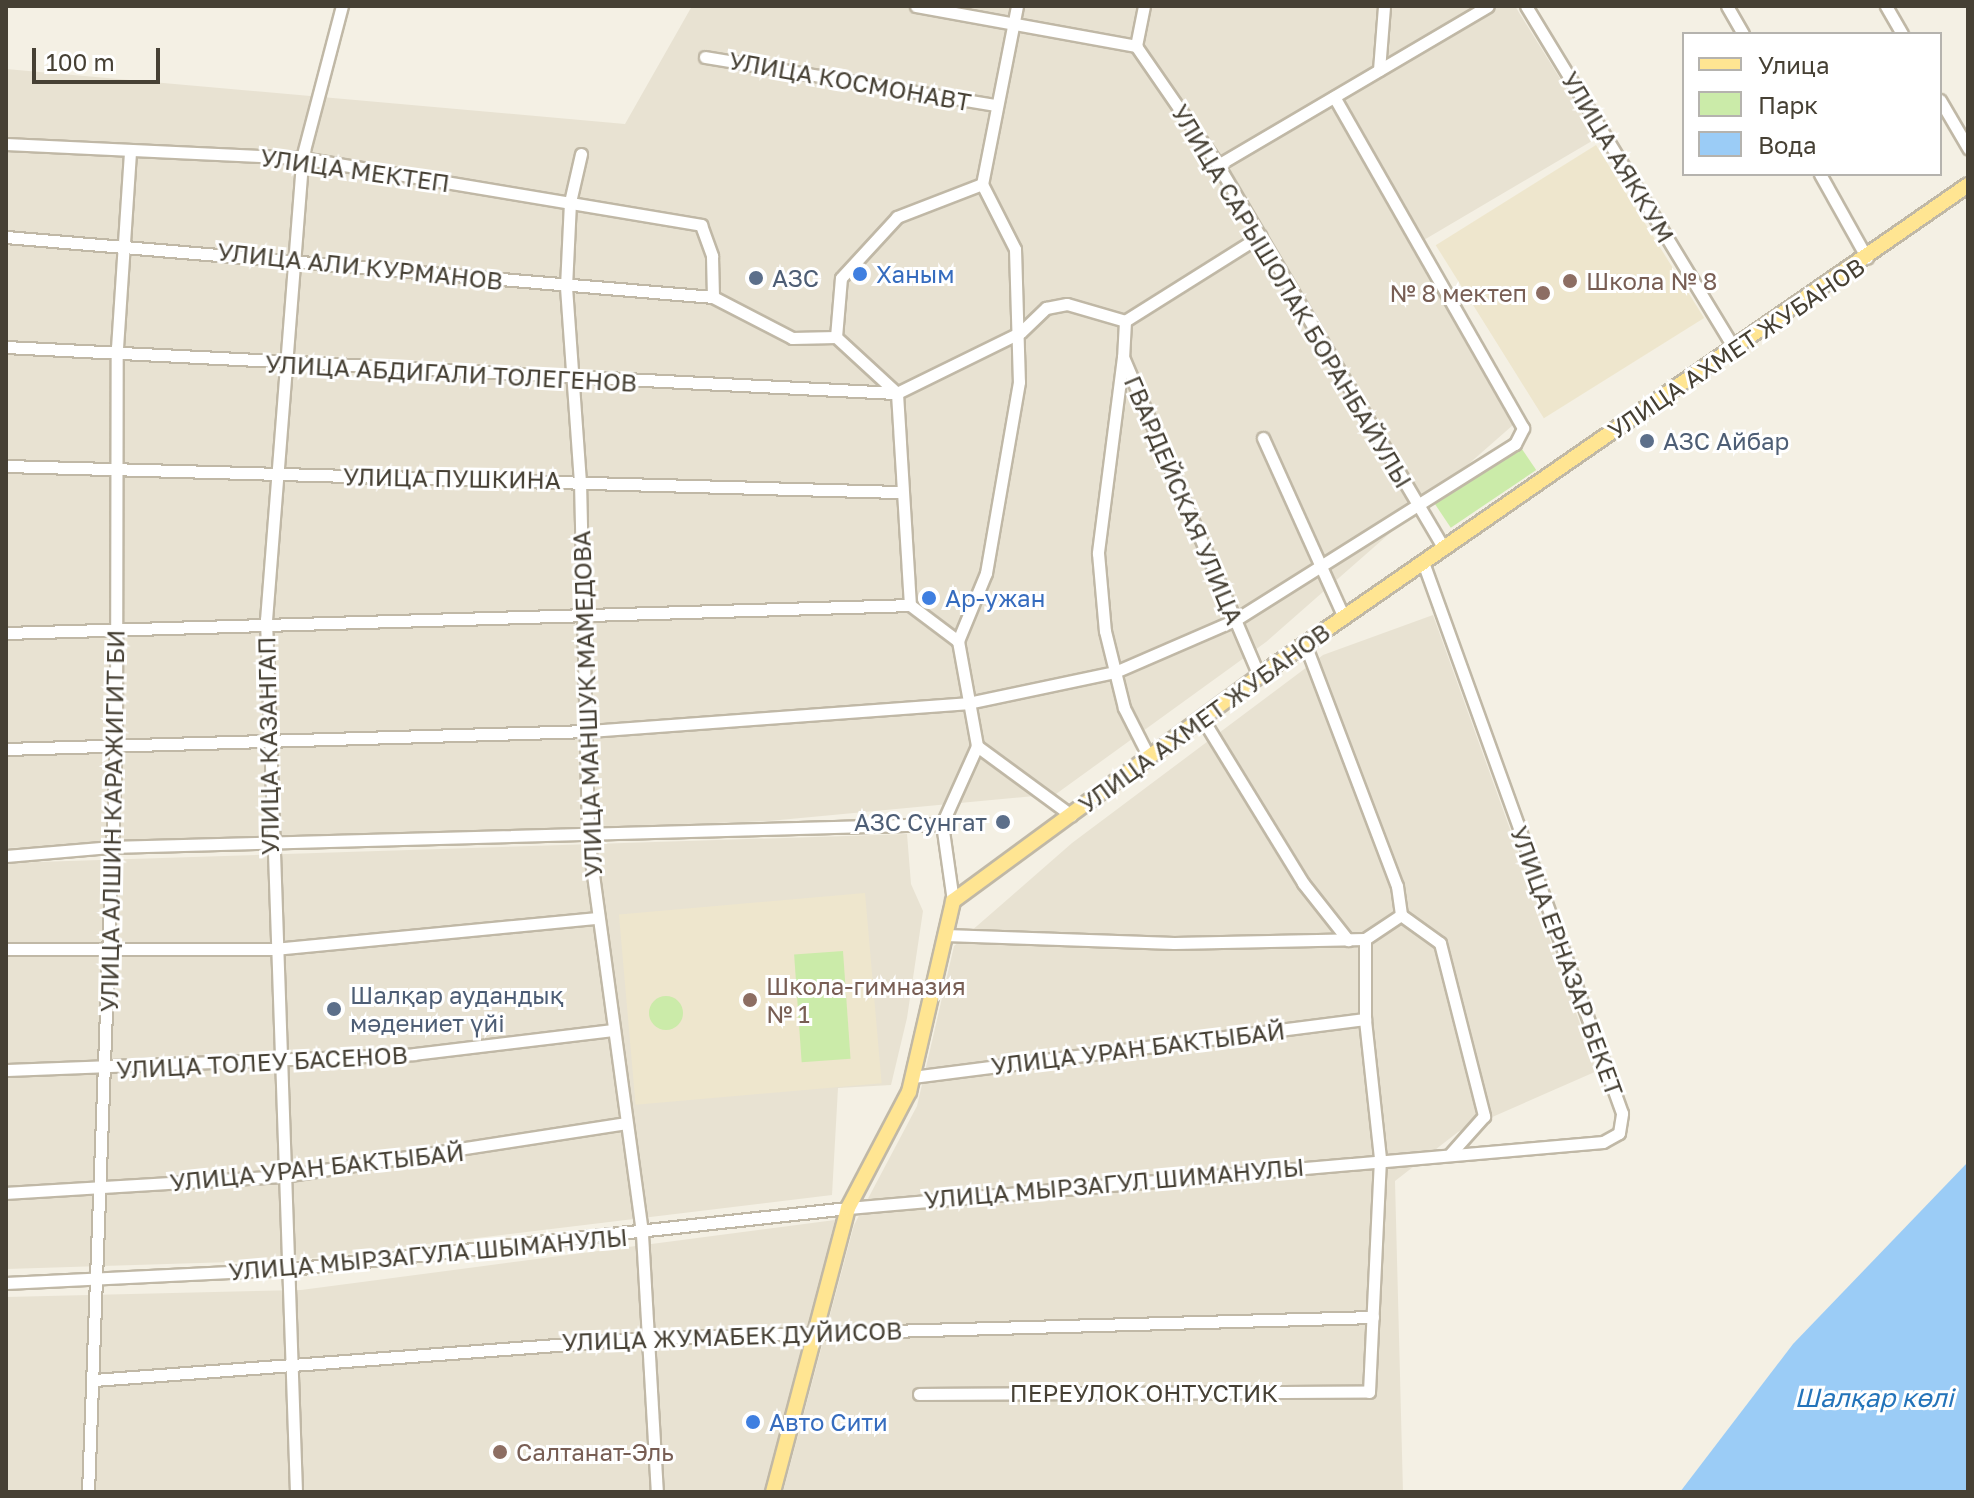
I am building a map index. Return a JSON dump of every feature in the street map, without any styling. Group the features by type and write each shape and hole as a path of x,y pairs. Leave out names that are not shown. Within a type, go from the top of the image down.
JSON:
{"main road":[{"name":"УЛИЦА АХМЕТ ЖУБАНОВ","path":"953,901 1259,676 1735,350 1968,185"},
{"path":"773,1492 848,1208 912,1077 953,901"}],"street":[{"name":"УЛИЦА КАЗАНГАП","path":"296,1492 291,1269 269,844 266,620 297,258 302,158 342,6"},
{"path":"916,6 1136,46 1144,6"},
{"path":"953,901 942,824 977,746 958,641 986,573 1021,332 1015,249 982,184 995,105 1017,6"},
{"path":"1379,70 1384,6"},
{"path":"1218,165 1488,6"},
{"name":"УЛИЦА АЯККУМ","path":"1526,6 1735,350"},
{"path":"1727,6 1742,32"},
{"path":"1886,6 1901,32"},
{"name":"УЛИЦА САРЫШОЛАК БОРАНБАЙУЛЫ","path":"1136,46 1218,165 1444,548"},
{"name":"УЛИЦА КОСМОНАВТ","path":"705,57 995,105"},
{"path":"6,749 116,742 588,731 968,703 1115,672 1235,620 1515,444 1523,428 1334,97"},
{"path":"1942,103 1968,148"},
{"name":"УЛИЦА МЕКТЕП","path":"6,144 302,158 701,225 712,256 713,297"},
{"name":"УЛИЦА АЛШИН КАРАЖИГИТ БИ","path":"88,1492 103,1188 110,847 116,742 117,348 130,151"},
{"name":"УЛИЦА МАНШУК МАМЕДОВА","path":"581,154 570,202 566,287 580,481 579,613 588,731 588,838 642,1234 657,1492"},
{"path":"1821,176 1867,258"},
{"path":"836,337 841,278 897,217 982,184"},
{"path":"897,393 1021,332 1046,308 1067,304 1125,321 1260,236"},
{"name":"УЛИЦА АЛИ КУРМАНОВ","path":"6,237 297,258 566,287 713,297"},
{"path":"713,297 792,338 836,337 897,393 899,492 910,605"},
{"name":"ГВАРДЕЙСКАЯ УЛИЦА","path":"1125,321 1123,357 1259,676"},
{"name":"УЛИЦА АБДИГАЛИ ТОЛЕГЕНОВ","path":"6,347 117,348 287,366 897,393"},
{"path":"1123,357 1098,553 1115,672 1149,757"},
{"path":"1263,438 1344,617"},
{"name":"УЛИЦА ПУШКИНА","path":"6,466 119,466 899,492"},
{"name":"УЛИЦА ЕРНАЗАР БЕКЕТ","path":"1380,1158 1603,1142 1619,1133 1622,1113 1423,562"},
{"path":"6,633 266,620 910,605 958,641"},
{"path":"1305,644 1401,915 1440,943 1484,1116 1451,1153"},
{"path":"1202,718 1303,883 1348,940"},
{"path":"977,746 1071,815"},
{"path":"6,856 110,847 588,838 942,824"},
{"path":"945,935 1348,940 1365,939 1401,915"},
{"path":"6,949 274,949 598,918"},
{"path":"1365,939 1365,1019 1380,1158 1373,1317"},
{"name":"УЛИЦА УРАН БАКТЫБАЙ","path":"912,1077 1365,1019"},
{"name":"УЛИЦА ТОЛЕУ БАСЕНОВ","path":"6,1070 106,1070 279,1063 612,1030"},
{"name":"УЛИЦА УРАН БАКТЫБАЙ","path":"6,1193 284,1176 626,1123"},
{"name":"УЛИЦА МЫРЗАГУЛ ШИМАНУЛЫ","path":"848,1208 1380,1158"},
{"name":"УЛИЦА МЫРЗАГУЛА ШЫМАНУЛЫ","path":"6,1283 291,1269 642,1234 848,1208"},
{"name":"УЛИЦА ЖУМАБЕК ДУЙИСОВ","path":"94,1380 649,1338 1373,1317"},
{"name":"ПЕРЕУЛОК ОНТУСТИК","path":"919,1394 1369,1392 1373,1317"}],"shaded area":[{"path":"692,6 1515,6 1597,138 1412,247 1513,425 1266,642 1056,794 769,821 6,848 6,69 625,124"},
{"name":"Школа № 8","path":"1596,145 1704,318 1544,418 1436,245"},
{"path":"1433,615 1597,1071 1458,1132 1395,1181 1403,1492 783,1492 854,1225 917,1106 954,946 1072,843 1323,655"},
{"path":"907,834 911,884 923,911 907,1018 891,1085 838,1088 832,1195 296,1260 6,1269 6,863"},
{"name":"Школа-гимназия № 1","path":"865,893 882,1083 636,1105 619,915"},
{"path":"835,1220 768,1492 6,1492 6,1297 301,1290"}],"green space":[{"path":"1520,446 1536,470 1451,528 1435,504"},
{"path":"843,951 851,1059 802,1062 794,954"},
{"path":"666,996 678,1001 683,1013 678,1025 666,1030 654,1025 649,1013 654,1001"}],"water":[{"name":"Шалқар көлі","path":"1968,1162 1968,1492 1680,1492 1793,1344"}],"place":[{"name":"Ханым","path":"860,274"},
{"name":"АЗС","path":"756,278"},
{"name":"Школа № 8","path":"1570,281"},
{"name":"№ 8 мектеп","path":"1543,293"},
{"name":"АЗС Айбар","path":"1647,441"},
{"name":"Ар-ужан","path":"929,598"},
{"name":"АЗС Сунгат","path":"1003,822"},
{"name":"Школа-гимназия № 1","path":"750,1000"},
{"name":"Шалқар аудандық мәдениет үйі","path":"334,1009"},
{"name":"Авто Сити","path":"753,1422"},
{"name":"Салтанат-Эль","path":"500,1452"}]}
